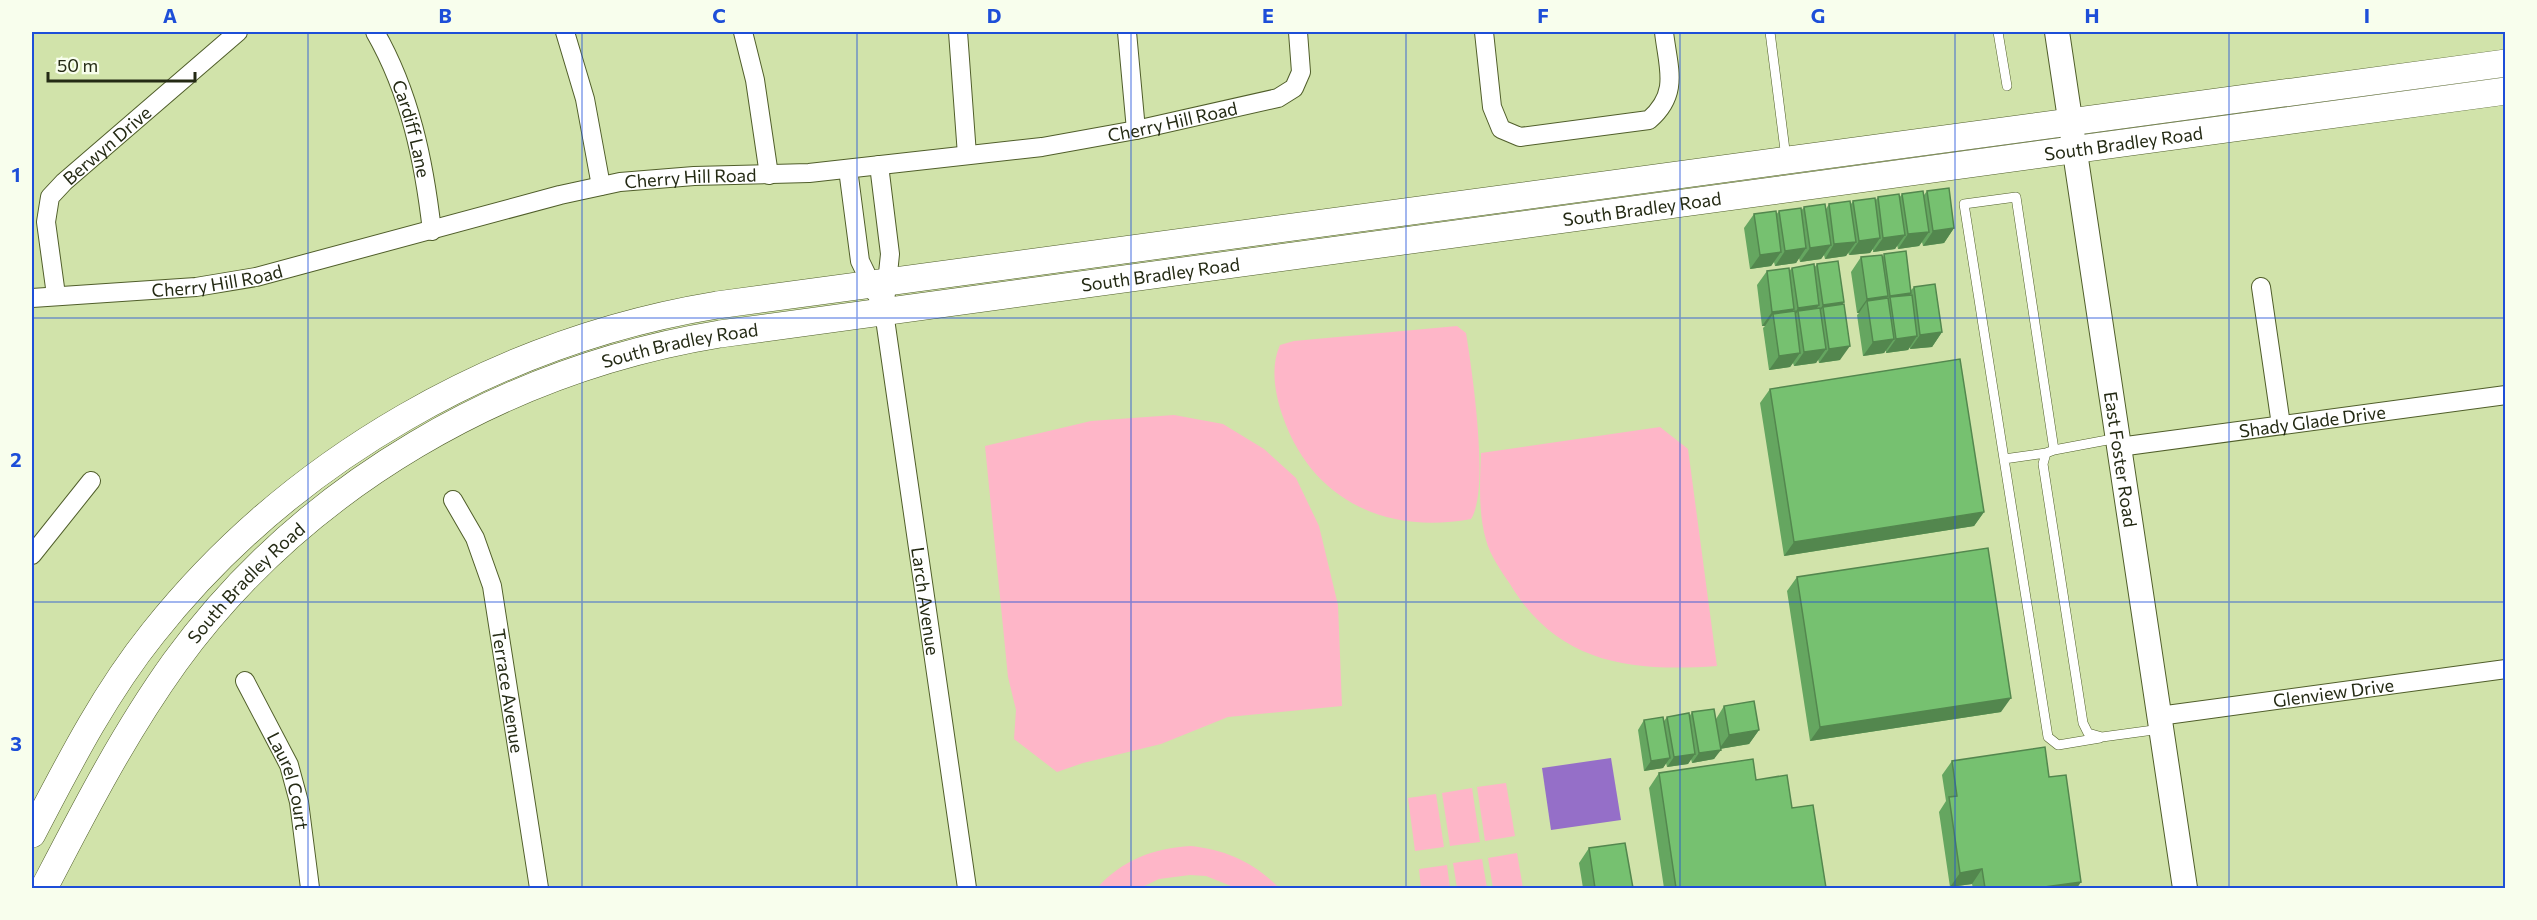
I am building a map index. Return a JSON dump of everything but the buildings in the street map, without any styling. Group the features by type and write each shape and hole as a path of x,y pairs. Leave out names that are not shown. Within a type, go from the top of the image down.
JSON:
{"main road":[{"name":"South Bradley Road","path":"32,834 106,701 152,633 250,530 297,491 374,437 421,408 468,384 551,348 588,335 676,312 2505,63"},
{"name":"South Bradley Road","path":"44,888 132,727 176,661 242,583 283,543 313,516 388,461 478,410 594,363 685,339 2505,92"}],"street":[{"name":"Berwyn Drive","path":"56,295 46,222 50,197 64,182 238,32"},
{"name":"Cardiff Lane","path":"375,32 386,51 407,101 420,145 432,231"},
{"path":"565,32 585,99 601,186"},
{"path":"743,32 755,80 769,175"},
{"path":"958,32 967,155"},
{"path":"1127,32 1136,130"},
{"name":"Cherry Hill Road","path":"32,298 140,292 256,277 601,186 657,178 769,175 848,169 1042,147 1136,130 1278,98 1294,88 1301,72 1298,32"},
{"path":"1484,32 1492,106 1501,129 1520,137 1648,120 1663,108 1670,90 1664,32"},
{"name":"East Foster Road","path":"2057,32 2185,888"},
{"name":"Larch Avenue","path":"879,165 890,254 879,284 966,888"},
{"path":"848,169 860,261 879,284"},
{"path":"2261,287 2281,425"},
{"name":"Shady Glade Drive","path":"2119,443 2505,396"},
{"path":"32,555 91,481"},
{"name":"Terrace Avenue","path":"453,500 475,538 492,586 538,888"},
{"name":"Glenview Drive","path":"2160,722 2505,669"},
{"name":"Laurel Court","path":"245,681 289,765 298,802 310,888"}],"lane":[{"path":"1770,32 1786,161"},
{"path":"1998,32 2007,86"},
{"path":"2102,737 2088,733 2083,723 2043,464 2050,451 2016,197 1964,204 2048,737 2058,745 2102,737 2160,722"},
{"path":"2004,459 2119,443"}],"shaded area":[{"path":"1457,326 1466,333 1478,429 1479,483 1471,519 1440,523 1382,516 1356,505 1333,490 1313,470 1296,446 1283,417 1274,371 1280,345 1294,341"},
{"path":"1174,415 1223,424 1264,449 1296,478 1319,526 1338,605 1342,706 1228,717 1161,744 1083,763 1057,772 1014,739 1016,710 1008,677 985,446 1091,421"},
{"path":"1660,427 1688,449 1717,666 1655,667 1626,664 1574,647 1550,631 1529,611 1496,563 1483,529 1480,496 1481,453"},
{"path":"1611,758 1621,820 1551,830 1542,768"},
{"path":"1506,783 1515,836 1485,841 1477,787"},
{"path":"1472,788 1480,842 1450,846 1442,793"},
{"path":"1436,794 1444,847 1415,851 1408,798"},
{"path":"1191,846 1228,854 1239,859 1260,871 1279,888 1236,888 1206,876 1190,875 1159,879 1140,888 1097,888 1117,870 1140,857 1164,849"},
{"path":"1517,853 1523,888 1493,888 1488,858"},
{"path":"1482,859 1487,888 1457,888 1453,863"},
{"path":"1447,865 1450,888 1421,888 1419,869"}]}
